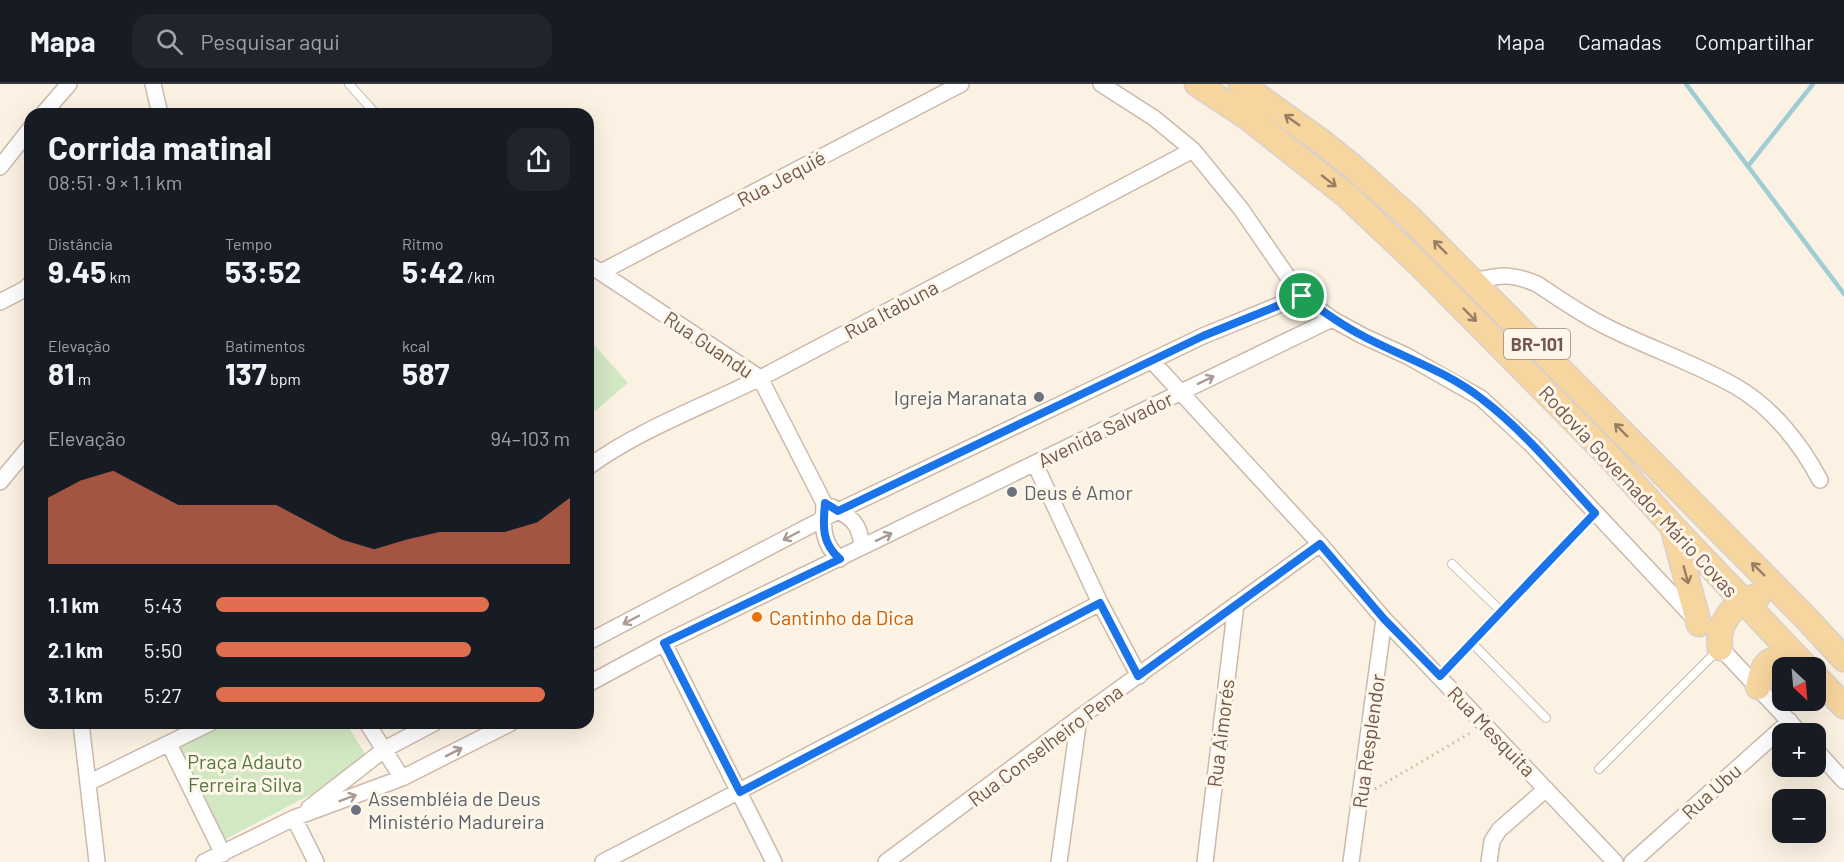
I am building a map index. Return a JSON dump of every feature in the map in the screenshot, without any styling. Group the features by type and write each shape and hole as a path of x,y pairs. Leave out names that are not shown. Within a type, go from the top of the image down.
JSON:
{"main road":[{"name":"Rodovia Governador Mário Covas","path":"1197,84 1247,117 1347,196 1421,266 1600,447 1797,657"},
{"name":"Rodovia Governador Mário Covas","path":"1241,84 1296,122 1353,167 1408,216 1844,659"},
{"path":"1673,527 1699,624"},
{"path":"1720,648 1719,634 1722,626 1743,601 1756,596 1764,596 1804,616"},
{"path":"1758,687 1762,668 1772,660"},
{"path":"1826,687 1844,706"}],"street":[{"path":"48,108 69,84"},
{"path":"153,84 159,108"},
{"name":"Rua Jequié","path":"595,268 961,84"},
{"path":"1101,84 1154,118 1193,150 1241,209 1302,296 1332,319 1454,381 1481,398 1532,445 1790,721"},
{"path":"0,166 24,136"},
{"name":"Rua Itabuna","path":"594,463 631,441 760,378 1193,150"},
{"name":"Rua Guandu","path":"595,268 760,378 824,511 825,539 833,553 840,559"},
{"path":"1474,281 1499,275 1524,278 1610,329 1666,352 1736,387 1775,419 1810,462 1820,480"},
{"path":"0,302 24,290"},
{"name":"Avenida Salvador","path":"594,639 824,511 838,511 1203,336 1302,296"},
{"name":"Avenida Salvador","path":"594,681 664,643 1332,319"},
{"name":"Rua Mesquita","path":"1152,361 1320,544 1384,619 1615,862"},
{"path":"0,482 24,453"},
{"path":"1035,464 1100,603 1138,676"},
{"path":"838,511 854,522 861,537 862,547"},
{"name":"Rua Conselheiro Pena","path":"886,862 1079,718 1320,544"},
{"path":"603,862 1100,603"},
{"name":"Rua Aimorés","path":"1205,862 1236,604"},
{"name":"Rua Resplendor","path":"1351,862 1384,619"},
{"path":"664,643 774,862"},
{"path":"1059,862 1079,718"},
{"name":"Rua Ubu","path":"1632,862 1790,721"},
{"path":"82,729 97,862"},
{"path":"88,783 198,729"},
{"path":"371,729 402,778"},
{"path":"294,818 385,749 423,729"},
{"path":"204,862 294,818 402,778 499,729"},
{"path":"169,744 223,854"},
{"path":"1826,761 1844,781"},
{"path":"1489,862 1492,842 1499,830 1546,789"},
{"path":"294,818 316,862"}],"lane":[{"path":"349,84 371,108"},
{"path":"1440,676 1595,513"},
{"path":"1452,564 1502,612"},
{"path":"1472,643 1545,718"},
{"path":"1599,769 1720,648"}],"path":[{"path":"1360,798 1485,724"}],"green space":[{"path":"594,345 628,383 594,412"},
{"name":"Praça Adauto Ferreira Silva","path":"205,729 350,729 368,759 356,771 224,840 176,745"}],"waterway":[{"path":"1686,84 1844,294"},
{"path":"1748,166 1813,84"}],"place":[{"name":"Igreja Maranata","path":"1039,397"},
{"name":"Deus é Amor","path":"1012,492"},
{"name":"Cantinho da Dica","path":"757,617"},
{"name":"Assembléia de Deus Ministério Madureira","path":"356,810"}],"route":[{"path":"1302,296 1332,319 1407,356 1481,398 1532,445 1595,513 1440,676 1384,619 1320,544 1138,676 1100,603 740,792 664,643 840,559 829,547 823,532 825,503 838,511 1203,336 1302,296"}]}
